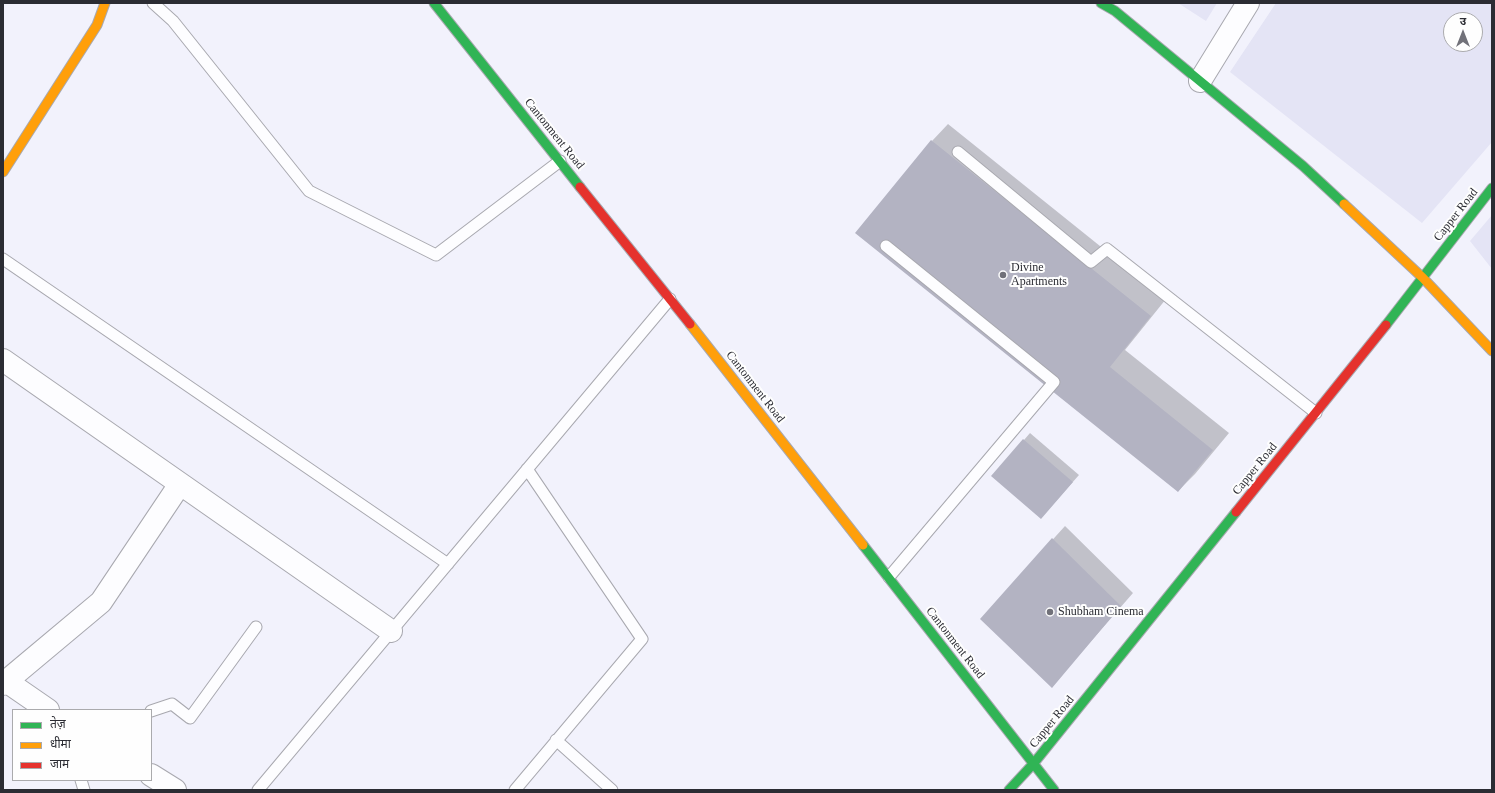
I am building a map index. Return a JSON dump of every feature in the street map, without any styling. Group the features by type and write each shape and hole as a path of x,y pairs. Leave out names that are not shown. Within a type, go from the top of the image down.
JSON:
{"street":[{"path":"3,172 98,25 105,3"},
{"name":"Cantonment Road","path":"434,3 670,299 1054,790"},
{"path":"1101,3 1115,11 1303,166 1423,278 1492,351"},
{"path":"1200,81 1248,3"},
{"name":"Capper Road","path":"1009,790 1034,763 1316,413 1492,188"},
{"path":"3,360 391,631"},
{"path":"46,709 4,682 101,602 180,484"},
{"path":"152,776 175,790"}],"lane":[{"path":"153,3 173,21 309,191 436,255 560,161"},
{"path":"958,152 1091,262 1107,248 1316,413"},
{"path":"886,246 1054,382 889,578"},
{"path":"3,259 448,564"},
{"path":"258,790 670,299"},
{"path":"515,790 642,639 527,469"},
{"path":"152,711 172,704 190,718 256,627"},
{"path":"556,740 612,790"}],"shaded area":[{"path":"1178,3 1217,3 1206,21"},
{"path":"1276,3 1492,3 1492,142 1422,223 1230,72"},
{"path":"1492,215 1492,269 1470,241"}],"building":[{"name":"Divine Apartments","path":"931,140 1151,316 1110,367 1213,450 1178,492 855,233"},
{"path":"1023,439 1073,482 1041,519 991,476"},
{"name":"Shubham Cinema","path":"1052,538 1121,606 1052,688 980,619"}],"traffic: fast":[{"path":"434,3 580,187"},
{"path":"1101,3 1115,11 1303,166 1344,204"},
{"path":"1386,325 1492,188"},
{"path":"1009,790 1034,763 1236,512"},
{"path":"863,545 1054,790"}],"traffic: slow":[{"path":"3,172 97,25 105,3"},
{"path":"1344,204 1423,278 1492,351"},
{"path":"690,324 863,545"}],"traffic: jam":[{"path":"580,187 690,324"},
{"path":"1236,512 1386,325"}],"place":[{"name":"Divine Apartments","path":"1003,275"},
{"name":"Shubham Cinema","path":"1050,612"}]}
